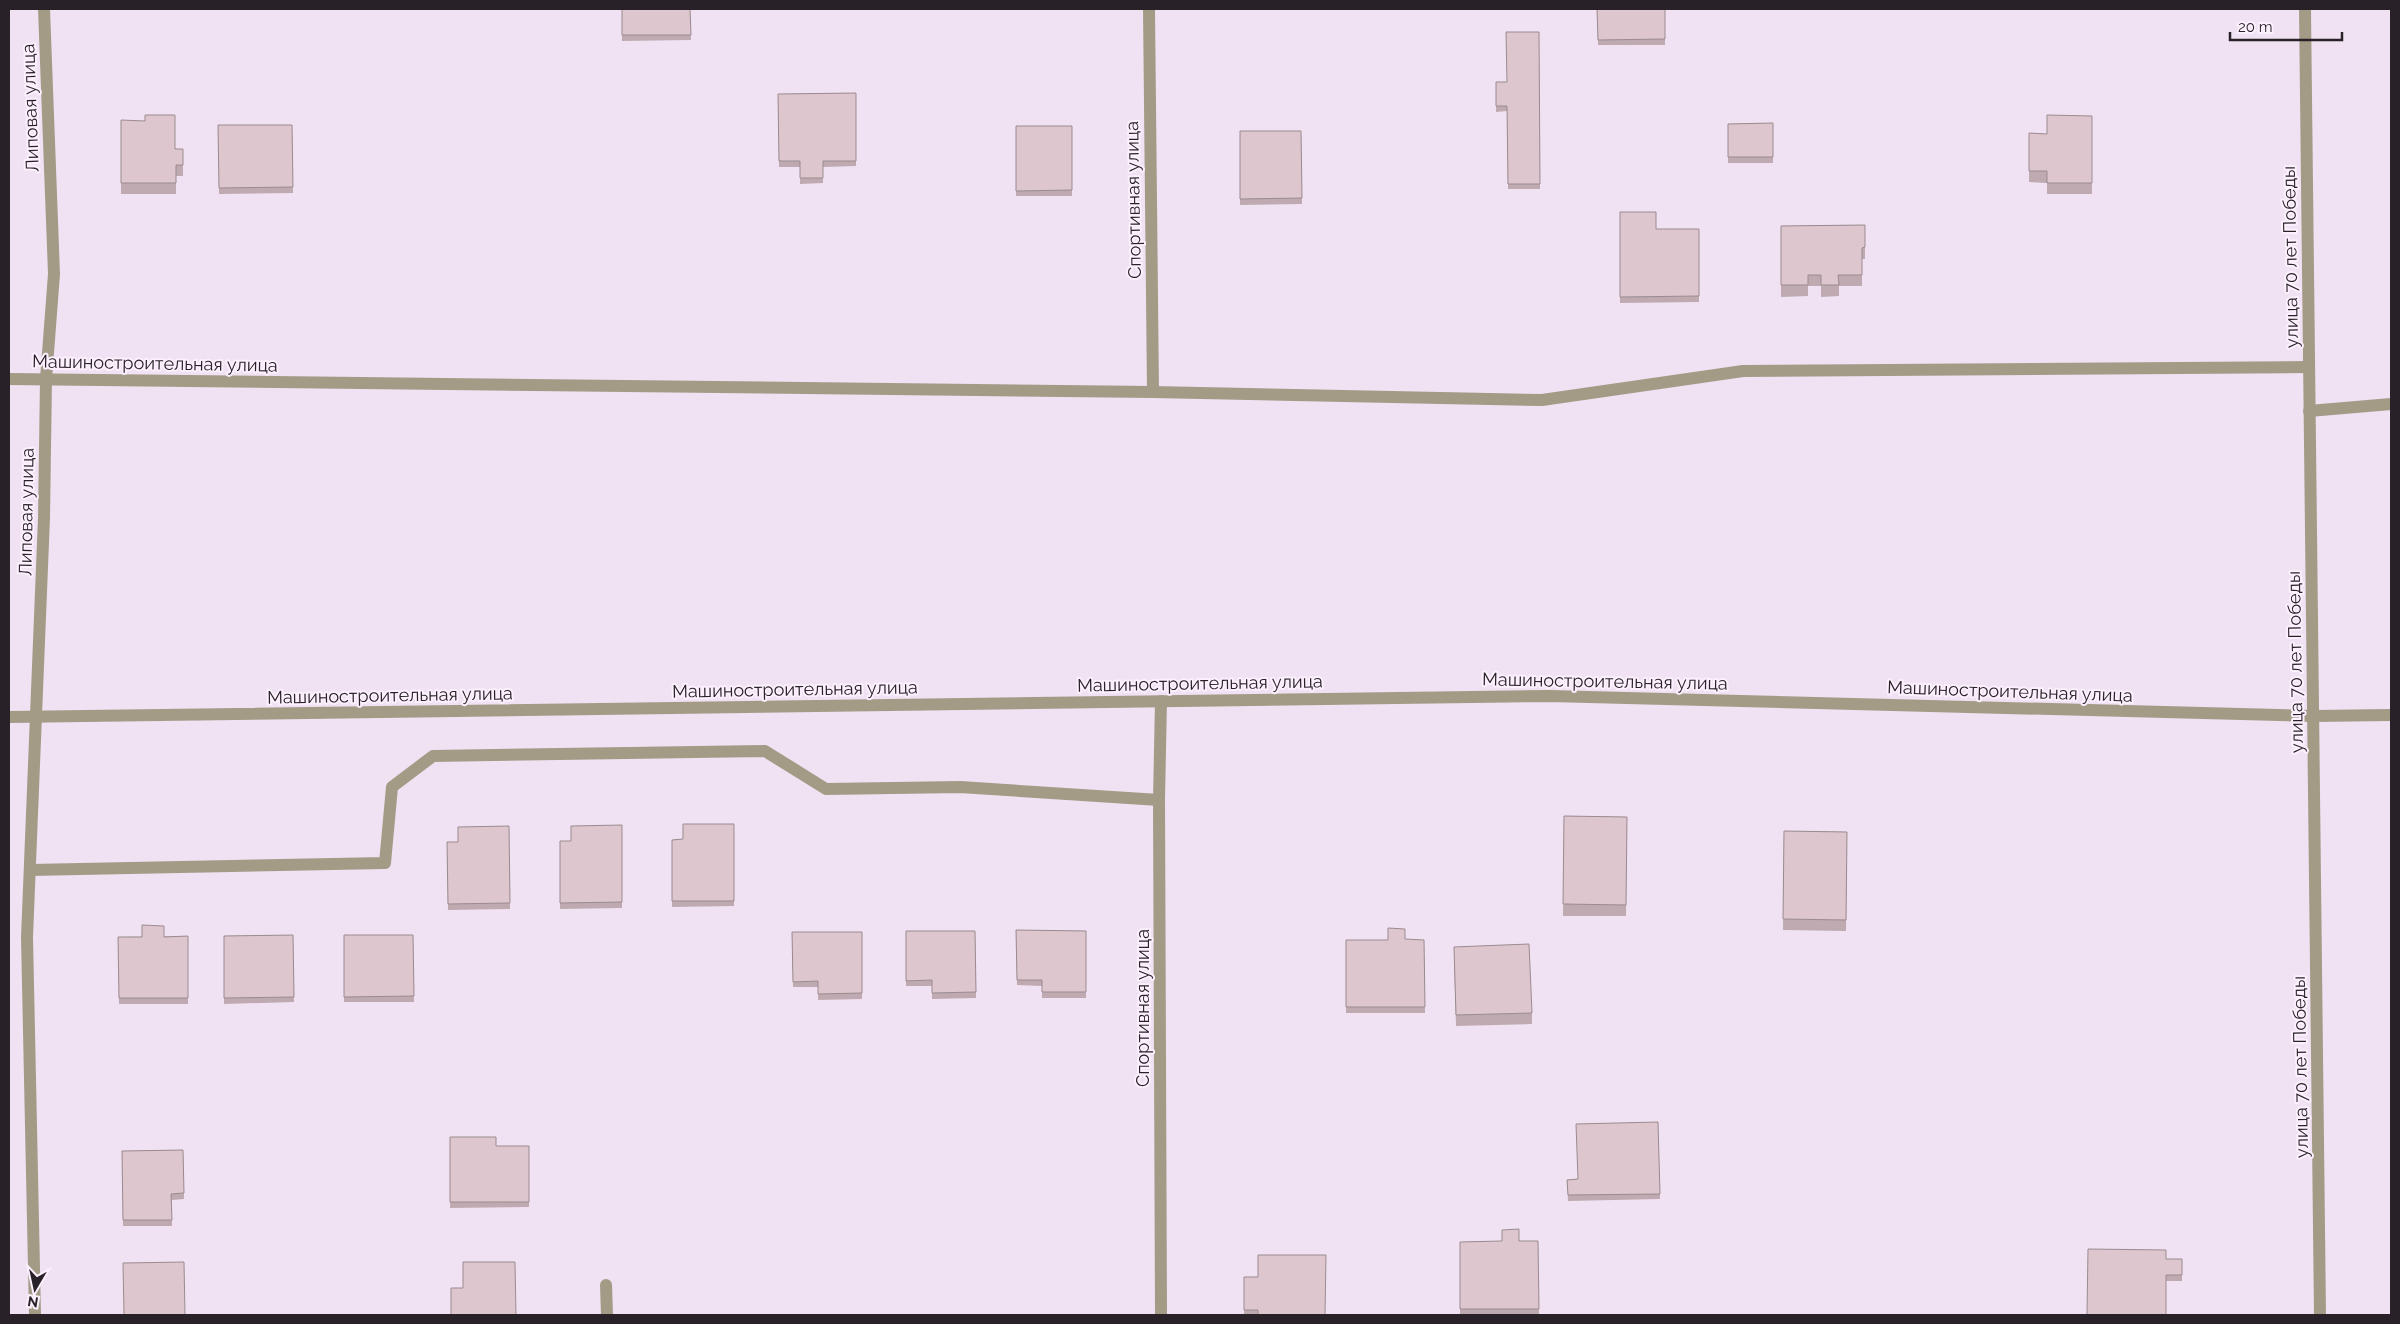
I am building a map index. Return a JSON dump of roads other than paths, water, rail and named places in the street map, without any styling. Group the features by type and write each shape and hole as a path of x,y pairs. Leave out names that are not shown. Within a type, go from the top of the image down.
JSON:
{"street":[{"name":"Липовая улица","path":"35,1315 27,938 44,518 46,379 54,274 44,9"},
{"name":"Спортивная улица","path":"1149,9 1152,392"},
{"name":"улица 70 лет Победы","path":"2305,9 2320,1315"},
{"name":"Машиностроительная улица","path":"9,379 1152,392 1542,400 1743,371 2308,367"},
{"path":"2309,411 2391,404"},
{"name":"Машиностроительная улица","path":"9,717 1550,696 2314,716 2391,715"},
{"name":"Спортивная улица","path":"1161,701 1159,800 1161,1315"},
{"path":"30,870 385,863 392,787 433,756 765,751 826,789 960,787 1159,800"},
{"path":"606,1285 607,1315"}]}
